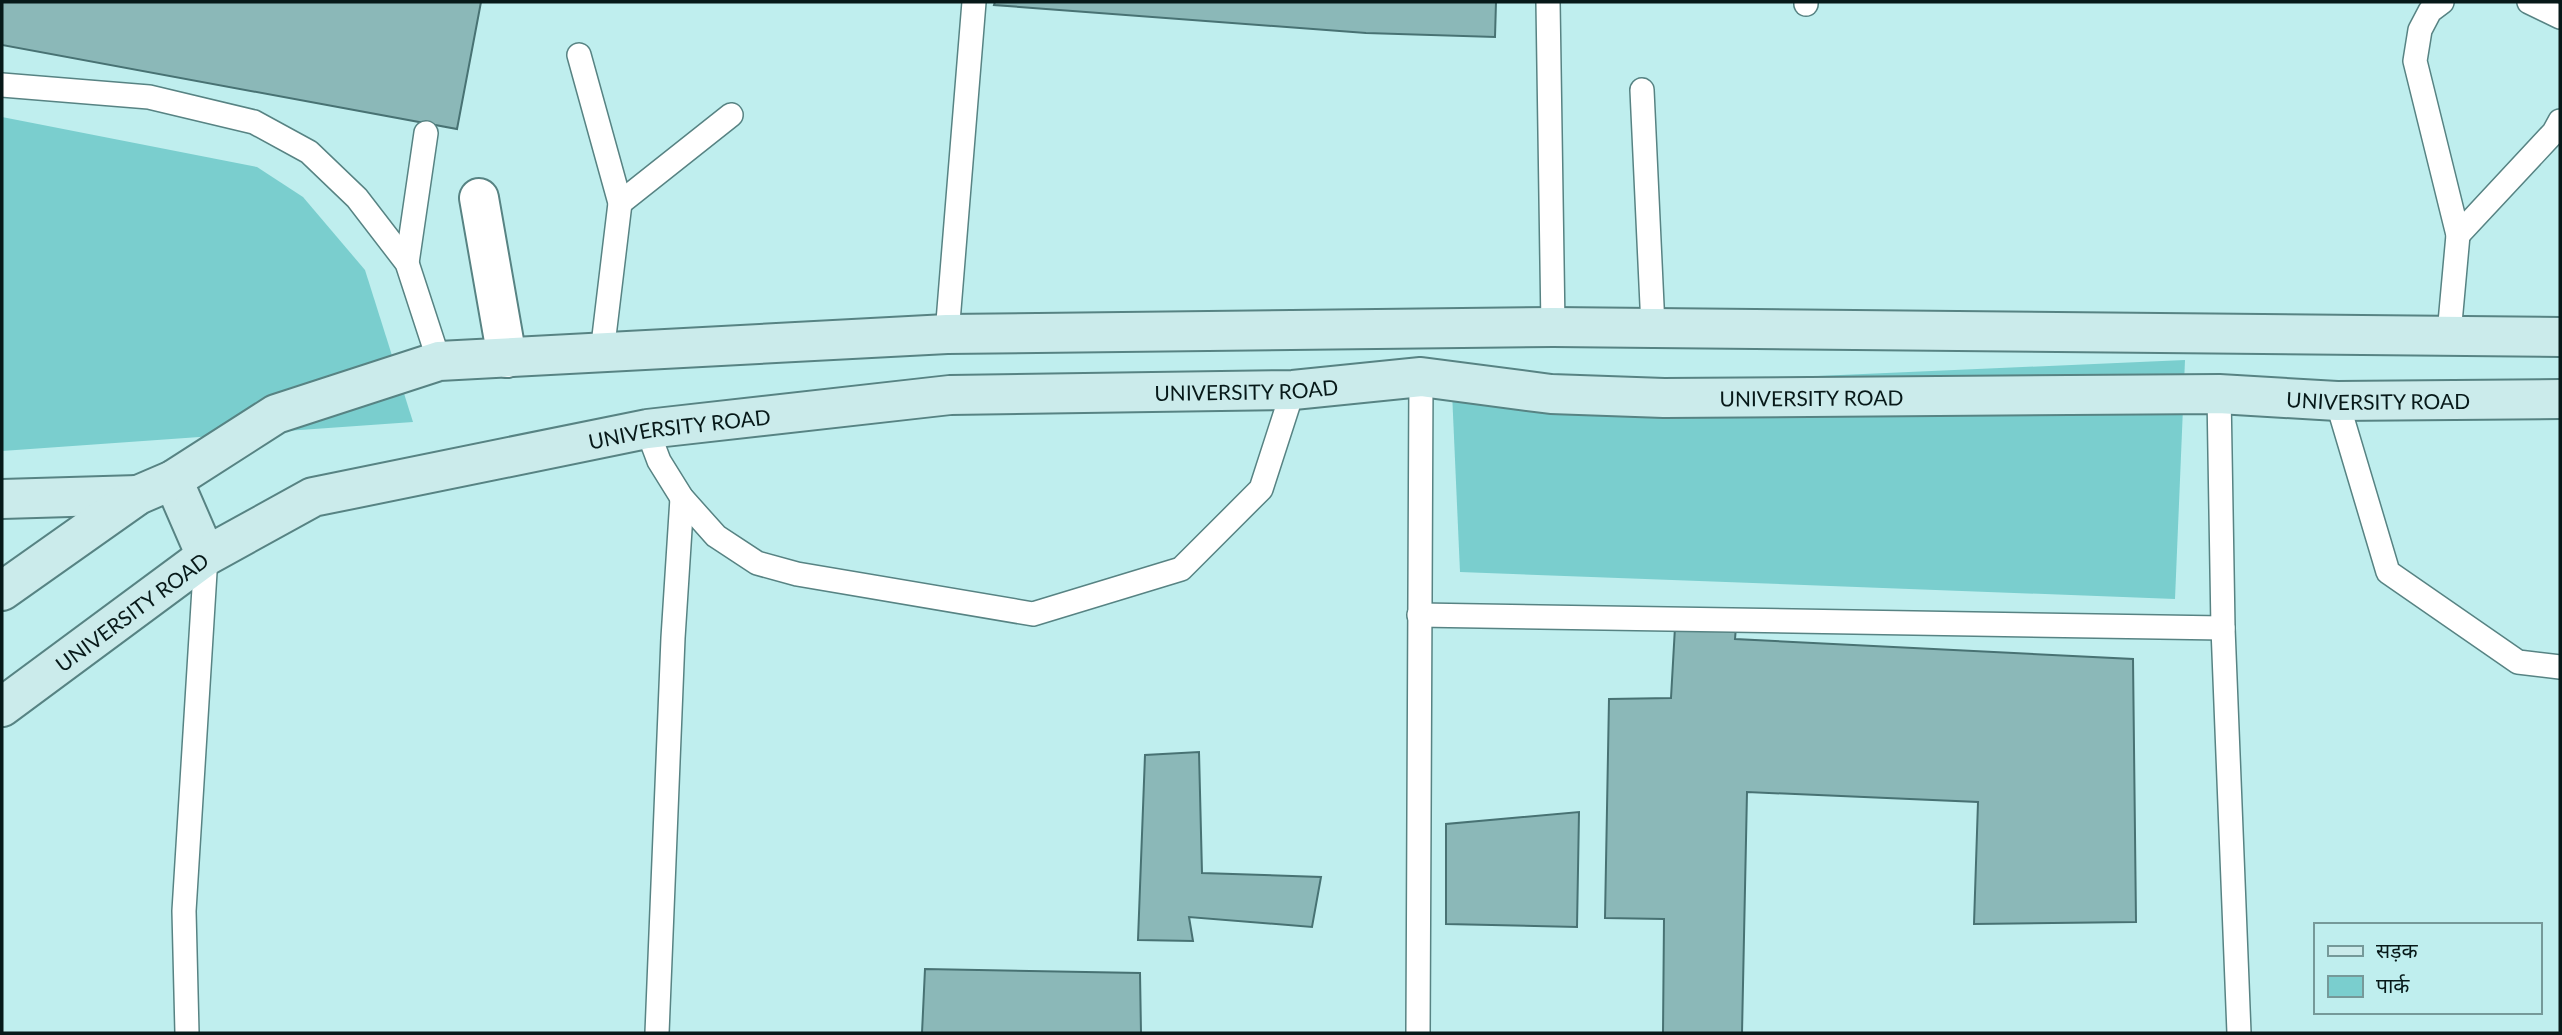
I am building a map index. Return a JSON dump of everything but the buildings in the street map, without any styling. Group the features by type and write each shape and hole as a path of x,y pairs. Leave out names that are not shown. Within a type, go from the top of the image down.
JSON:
{"main road":[{"path":"2,591 138,495 173,480 276,414 439,361 947,334 1553,327 2560,337"},
{"name":"UNIVERSITY ROAD","path":"2,707 206,556 313,497 647,429 950,395 1293,390 1421,377 1551,394 1664,398 2219,394 2337,401 2560,399"},
{"path":"173,480 206,556"},
{"path":"2,499 138,495"}],"street":[{"path":"479,198 507,358"}],"lane":[{"path":"947,334 974,2"},
{"path":"1548,2 1553,327"},
{"path":"2442,2 2430,11 2420,30 2415,61 2458,235 2449,334"},
{"path":"2529,2 2560,17"},
{"path":"579,55 620,203 602,352"},
{"path":"2,85 149,97 254,122 309,152 357,198 407,263 439,361"},
{"path":"1643,90 1653,327"},
{"path":"620,203 731,115"},
{"path":"2458,235 2554,132 2560,121"},
{"path":"407,263 426,133"},
{"path":"1418,1033 1421,377"},
{"path":"647,429 659,461 682,498 716,536 757,562 797,574 1033,614 1181,569 1261,489 1293,390"},
{"path":"2219,394 2224,628 2239,1033"},
{"path":"2337,401 2388,572 2518,662 2560,667"},
{"path":"657,1033 673,638 682,498"},
{"path":"187,1033 184,911 206,556"},
{"path":"1419,615 2224,628"}],"green space":[{"path":"2,117 257,167 303,197 365,270 413,422 2,451"},
{"path":"2185,360 2175,599 1460,572 1452,392"}]}
